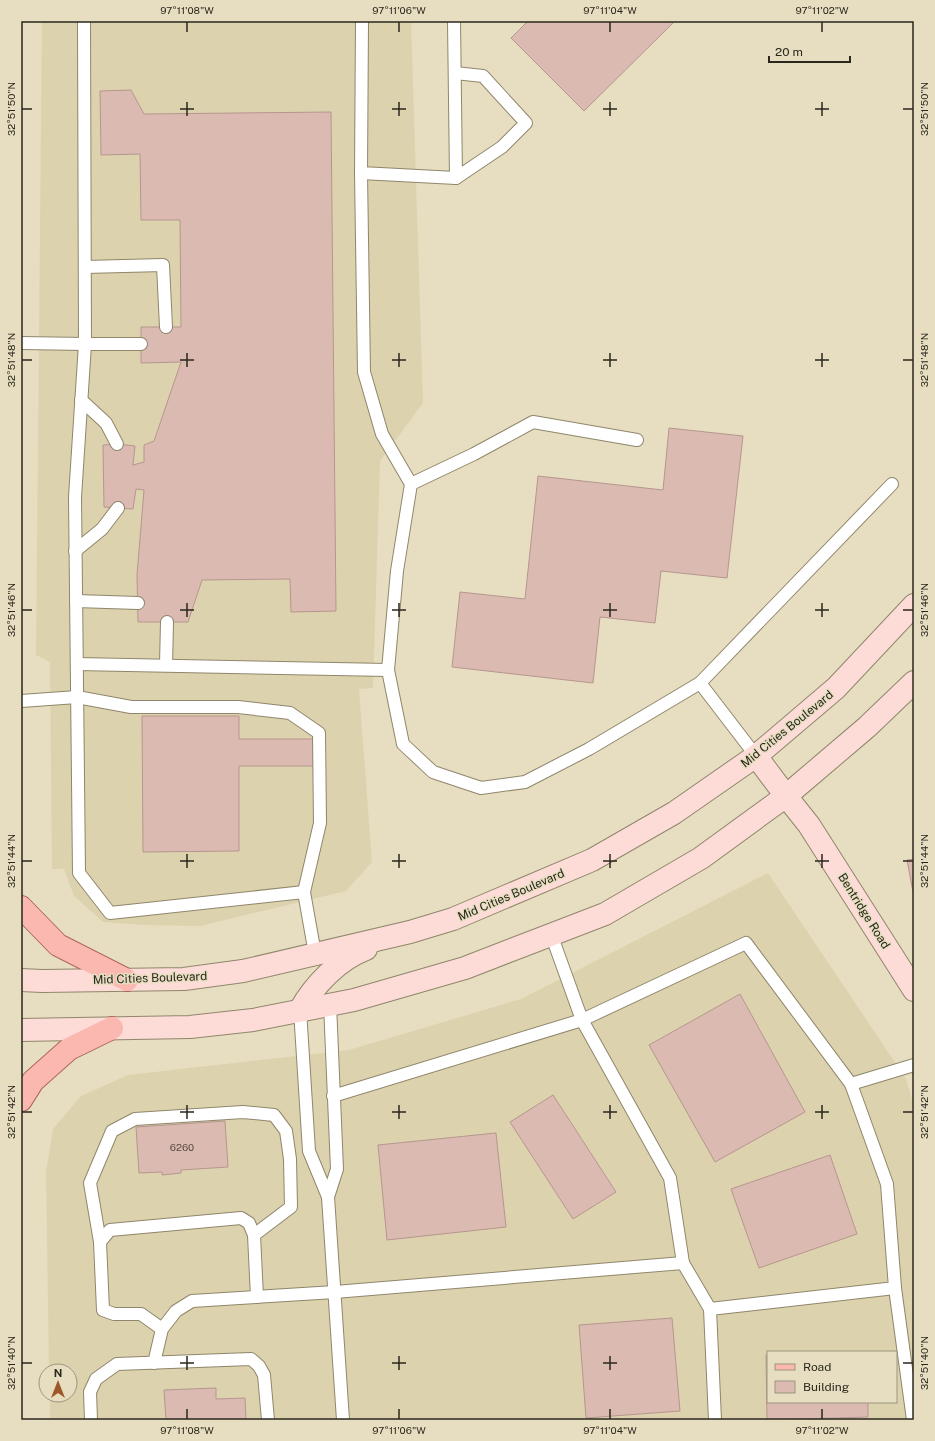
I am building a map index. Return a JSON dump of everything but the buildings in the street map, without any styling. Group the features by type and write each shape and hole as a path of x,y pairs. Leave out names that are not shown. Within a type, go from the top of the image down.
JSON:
{"main road":[{"name":"Mid Cities Boulevard","path":"21,980 184,979 243,971 410,932 453,919 592,860 674,813 756,756 836,688 914,605"},
{"path":"21,1030 190,1026 253,1020 354,1000 465,968 605,914 701,858 786,796 868,727 914,682"},
{"name":"Bentridge Road","path":"756,756 809,825 914,990"},
{"path":"21,907 58,945 127,980"},
{"path":"300,1010 315,989 336,968 356,953 410,932"},
{"path":"21,1100 33,1081 69,1049 112,1028"}],"lane":[{"path":"84,21 85,344 75,497 78,873 110,913 304,892"},
{"path":"362,21 361,173 364,372 382,434 412,484 397,571 388,670 403,744 433,772 481,788 525,782 589,749 700,683 892,484"},
{"path":"454,21 456,178"},
{"path":"361,173 456,178 502,147 526,123 484,76 455,73"},
{"path":"85,267 164,266 166,327"},
{"path":"21,344 141,344"},
{"path":"81,400 106,423 117,444"},
{"path":"412,484 474,454 533,422 637,440"},
{"path":"76,551 102,529 118,508"},
{"path":"76,601 138,603"},
{"path":"166,665 167,622"},
{"path":"77,664 388,670"},
{"path":"700,683 756,756"},
{"path":"21,700 77,697 131,707 238,707 290,713 319,733 320,823 304,892 315,954"},
{"path":"551,934 582,1020 670,1178 683,1264 710,1309 715,1420"},
{"path":"333,1096 582,1020 746,944 851,1084 887,1184 895,1288 913,1420"},
{"path":"328,1197 337,1169 330,1004"},
{"path":"300,1010 309,1151 328,1197 343,1420"},
{"path":"851,1084 914,1065"},
{"path":"162,1329 141,1314 114,1314 103,1310 100,1242 90,1183 112,1131 134,1119 244,1112 274,1115 286,1131 290,1159 291,1207 254,1235"},
{"path":"100,1242 110,1230 241,1218 249,1223 254,1235 257,1297"},
{"path":"154,1363 162,1329 176,1311 192,1301 335,1292 683,1264"},
{"path":"710,1309 895,1288"},
{"path":"91,1420 90,1392 96,1379 117,1364 251,1359 260,1366 264,1375 268,1420"}],"shaded area":[{"path":"42,21 411,21 423,403 380,461 373,688 359,689 372,862 346,891 200,926 143,925 103,922 74,896 64,869 52,869 50,662 36,655"},
{"path":"768,873 906,1079 914,1107 914,1420 50,1420 50,1403 78,1403 78,1363 49,1363 46,1172 53,1129 81,1096 128,1075 349,1050 521,999"}]}
